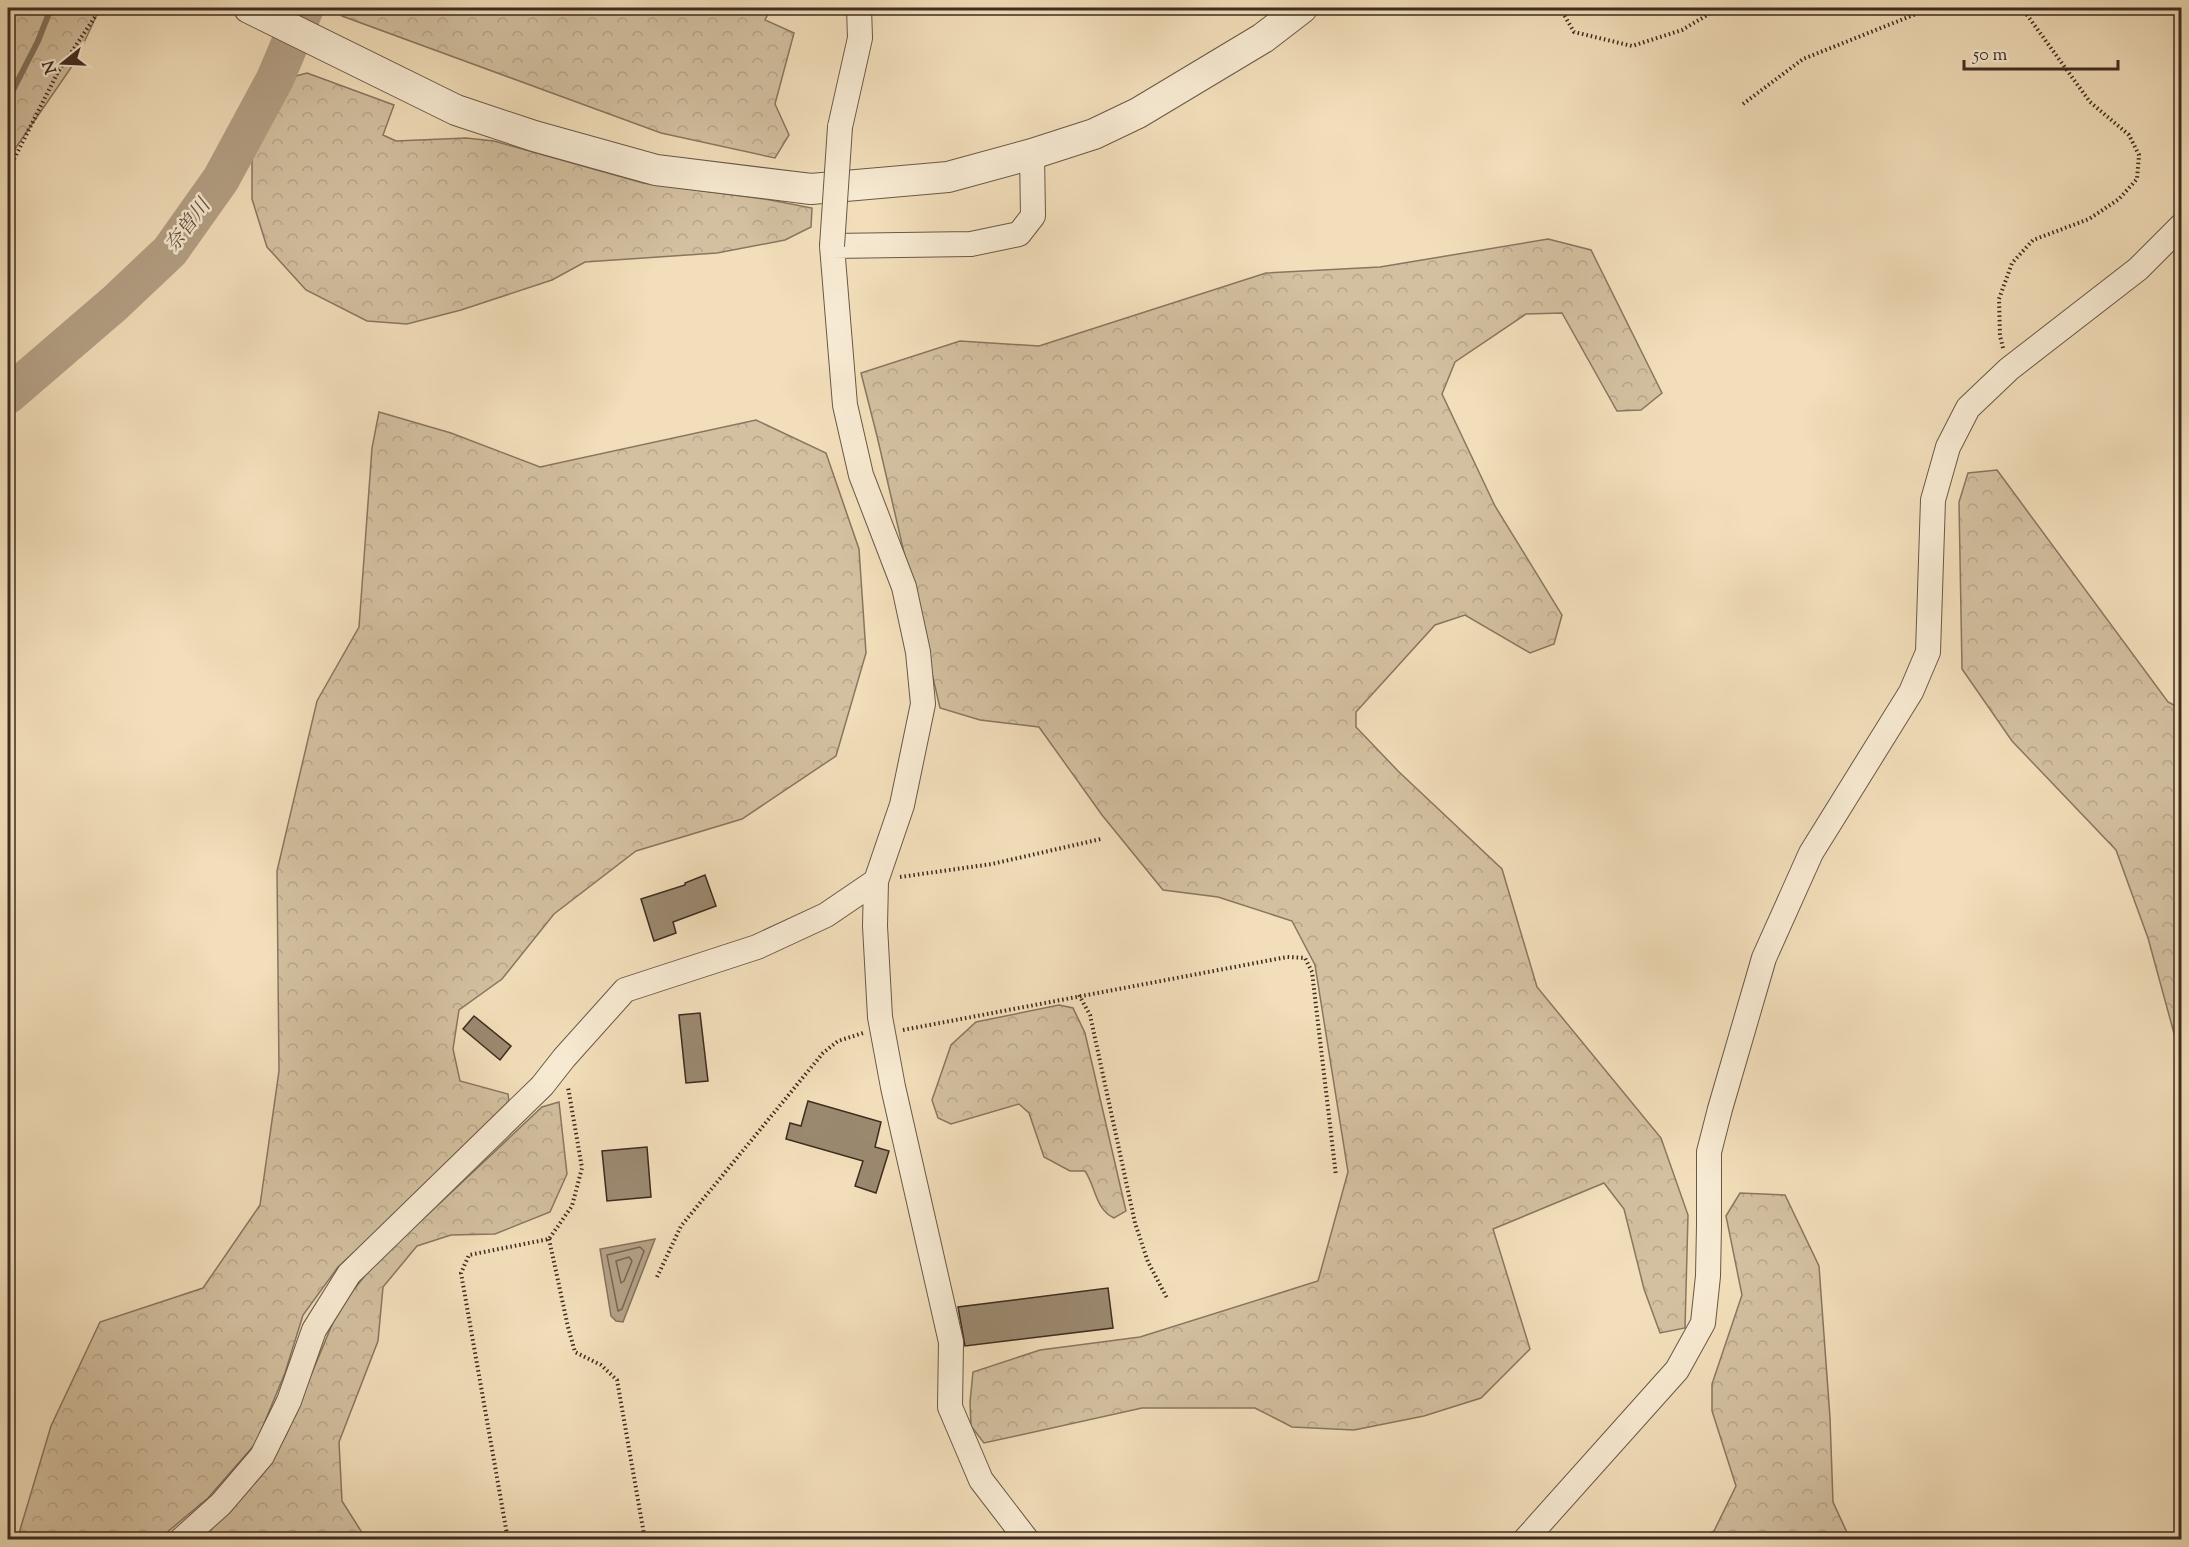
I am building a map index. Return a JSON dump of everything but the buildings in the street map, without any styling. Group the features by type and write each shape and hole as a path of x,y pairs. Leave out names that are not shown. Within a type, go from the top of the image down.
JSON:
{"street":[{"path":"249,8 456,110 534,136 656,170 811,189 948,177 1094,134 1138,113 1263,38 1302,8"},
{"path":"859,8 860,38 840,127 832,246 845,405 861,476 904,587 918,652 923,704 902,805 876,880 875,926 882,1028 892,1087 951,1342 950,1407 981,1480 1027,1539"},
{"path":"832,246 971,244 1019,234 1034,216 1032,154"},
{"path":"1525,1539 1677,1370 1703,1323 1708,1276 1709,1152 1764,958 1810,853 1911,692 1928,652 1933,500 1948,447 1968,408 2009,369 2138,269 2181,225"},
{"path":"181,1539 221,1503 262,1456 290,1401 314,1330 349,1274 542,1086 625,990 757,947 826,915 876,880"}],"path":[{"path":"8,171 58,72 101,8"},
{"path":"1560,8 1574,32 1632,46 1682,30 1719,8"},
{"path":"1743,104 1803,59 1931,8"},
{"path":"2009,369 2000,336 2000,299 2012,263 2032,240 2090,219 2119,199 2137,179 2139,155 2129,135 2090,102 2022,8"},
{"path":"876,880 992,864 1101,839"},
{"path":"657,1277 681,1226 823,1053 838,1041 882,1028 899,1030 1287,957 1305,958 1312,972 1336,1176"},
{"path":"1079,995 1089,1015 1135,1223 1148,1262 1167,1298"},
{"path":"508,1539 461,1273 469,1255 549,1239 572,1206 582,1168 564,1058"},
{"path":"549,1239 575,1352 601,1365 617,1380 645,1539"}],"green space":[{"path":"8,8 100,8 75,62 8,159"},
{"path":"346,8 771,8 765,20 794,33 775,104 789,135 775,158 661,133 342,16"},
{"path":"307,73 394,105 383,135 396,141 466,138 494,141 643,183 765,199 812,208 811,227 785,240 717,253 585,262 552,280 461,310 407,324 367,321 306,290 267,247 252,199 252,147 292,77"},
{"path":"1548,239 1591,250 1662,393 1641,410 1617,411 1562,313 1526,314 1455,362 1442,394 1495,506 1562,615 1554,644 1530,653 1465,615 1435,625 1356,712 1356,727 1398,771 1502,869 1537,987 1661,1138 1688,1215 1685,1328 1660,1333 1644,1289 1624,1209 1604,1183 1493,1229 1530,1349 1481,1398 1424,1416 1354,1430 1292,1427 1255,1408 1142,1408 984,1443 971,1426 970,1402 973,1372 1040,1350 1140,1337 1318,1281 1348,1172 1315,965 1292,921 1218,897 1163,890 1102,815 1039,727 980,720 940,708 861,373 960,341 1039,346 1266,273 1380,267"},
{"path":"379,412 451,433 540,467 756,420 826,453 859,549 866,653 836,756 742,819 636,851 554,914 502,979 459,1010 453,1049 460,1081 508,1094 510,1110 338,1267 303,1315 285,1373 256,1443 208,1498 159,1539 17,1540 51,1426 100,1322 203,1288 260,1205 279,1071 277,871 317,701 359,627 372,448"},
{"path":"1997,470 2168,702 2181,709 2181,1081 2178,1048 2148,938 2116,850 2012,741 1962,669 1959,502 1968,473"},
{"path":"1059,1005 1073,1008 1085,1033 1126,1211 1114,1218 1099,1203 1085,1171 1070,1171 1044,1157 1029,1113 1019,1104 951,1124 938,1118 932,1100 951,1045 976,1022"},
{"path":"559,1102 567,1174 550,1212 495,1234 451,1235 417,1246 383,1287 378,1341 339,1442 342,1501 366,1539 203,1540 286,1435 339,1308 372,1267 542,1107"},
{"path":"1740,1193 1785,1195 1819,1266 1830,1418 1833,1502 1850,1539 1697,1539 1714,1531 1736,1486 1712,1411 1712,1384 1742,1295 1726,1216"}],"water":[{"path":"655,1239 623,1322 616,1321 611,1316 600,1249"}],"waterway":[{"path":"8,100 38,41 51,8"},
{"name":"奈曽川","path":"8,395 115,303 170,251 221,179 275,79 305,8"}]}
